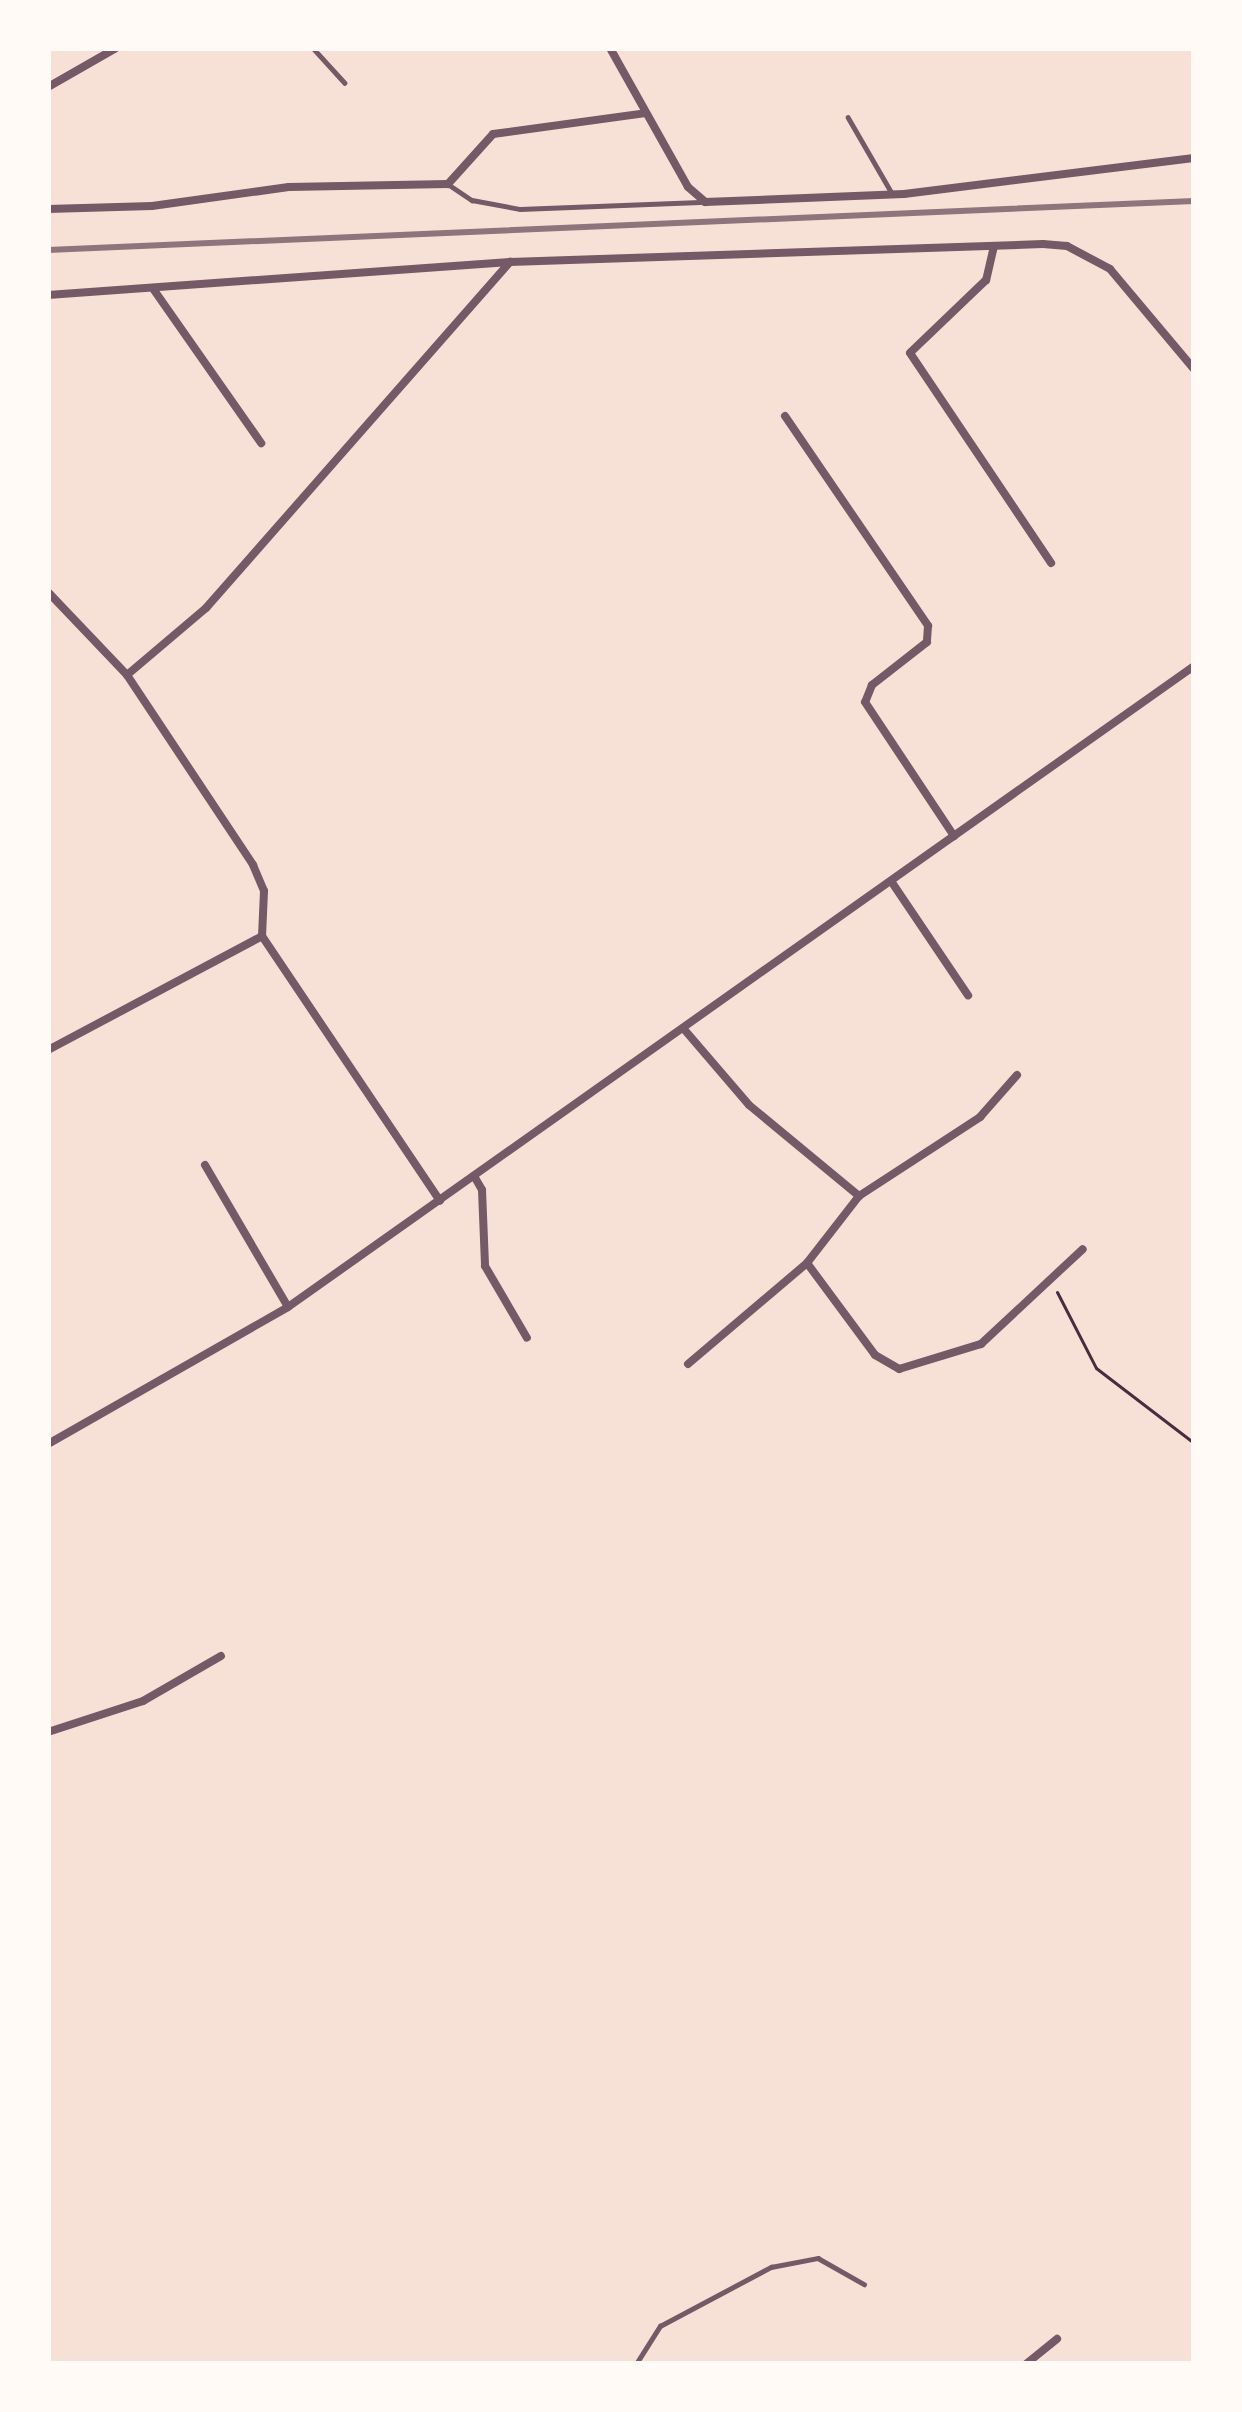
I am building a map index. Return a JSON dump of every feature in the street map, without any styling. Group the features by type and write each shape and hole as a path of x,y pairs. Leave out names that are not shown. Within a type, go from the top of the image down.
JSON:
{"street":[{"path":"48,87 116,48"},
{"path":"610,48 688,187 705,202 893,195 1194,158"},
{"path":"48,209 76,202 152,206 289,187 448,184 494,134 646,113"},
{"path":"994,246 986,280 914,346 911,361 1052,562"},
{"path":"48,295 510,262 1067,246 1089,255 1194,369"},
{"path":"127,675 206,608 510,262"},
{"path":"154,290 261,442"},
{"path":"785,416 928,626 927,642 885,672 865,702 954,836"},
{"path":"48,592 127,675 254,865 264,891 262,936 440,1201"},
{"path":"48,1444 288,1307 1190,668 1194,680"},
{"path":"891,881 968,995"},
{"path":"48,1050 262,936"},
{"path":"683,1028 749,1105 859,1196"},
{"path":"688,1364 807,1263 859,1196 980,1117 1017,1076"},
{"path":"206,1166 288,1307"},
{"path":"474,1176 482,1190 485,1266 527,1338"},
{"path":"807,1263 875,1355 899,1369 981,1343 1083,1249"},
{"path":"48,1732 142,1701 221,1656"},
{"path":"1027,2364 1057,2338"}],"lane":[{"path":"313,48 345,83"},
{"path":"848,117 893,195"},
{"path":"448,184 472,200 520,208 705,202"},
{"path":"636,2364 660,2326 771,2267 818,2258 864,2284"}],"path":[{"path":"1048,1282 1096,1368 1194,1443"}],"railway":[{"path":"48,250 1194,201"}]}
